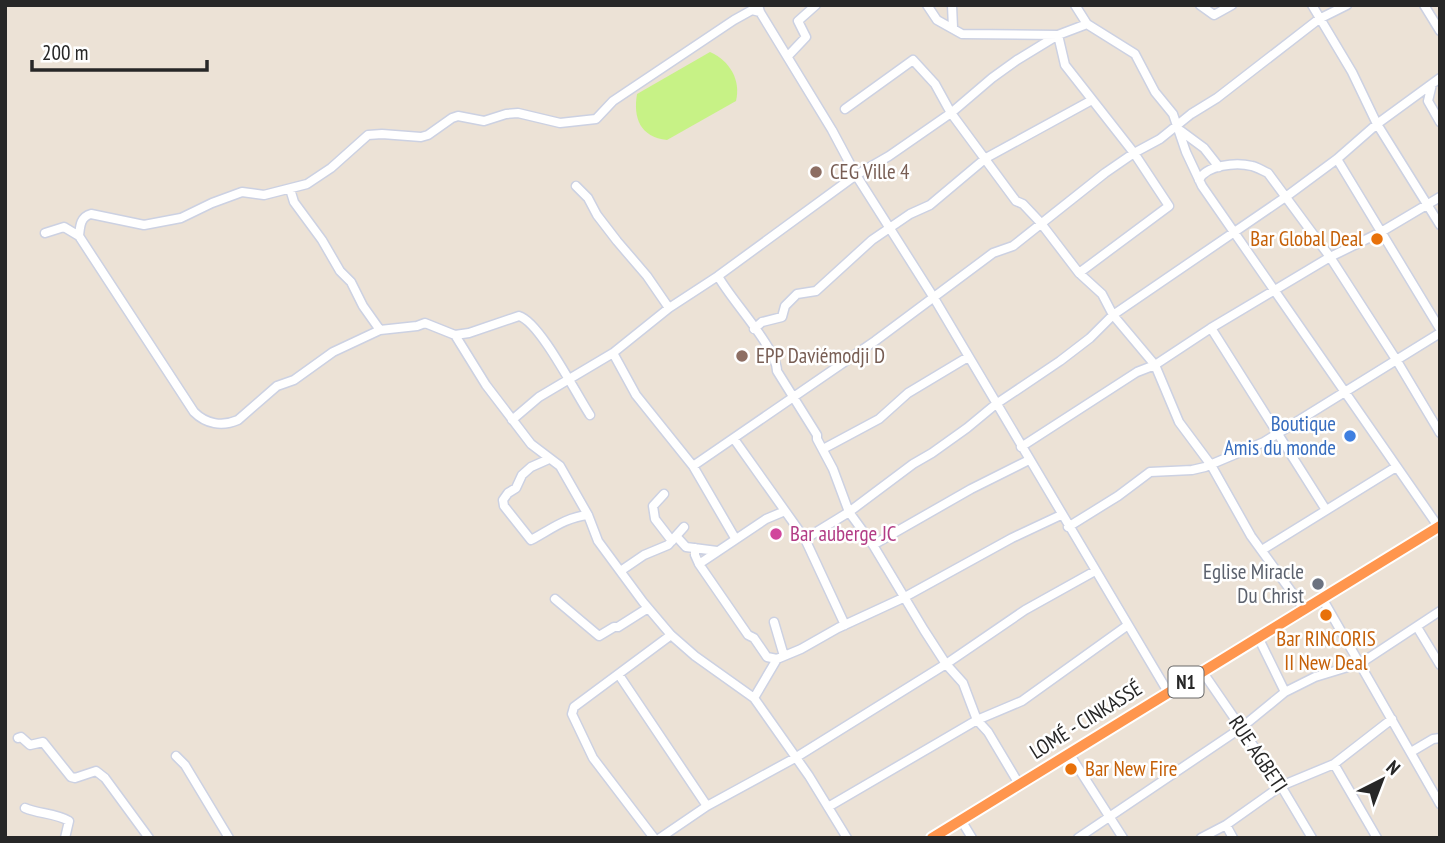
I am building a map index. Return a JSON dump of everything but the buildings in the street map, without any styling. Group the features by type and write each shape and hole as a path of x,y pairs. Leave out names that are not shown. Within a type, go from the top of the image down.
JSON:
{"highway":[{"name":"LOMÉ - CINKASSÉ","path":"932,838 1439,528"}],"street":[{"path":"788,56 806,37 798,21 816,5"},
{"path":"927,5 937,20 962,34 1058,35"},
{"path":"952,5 953,28"},
{"path":"1075,5 1087,24 1135,54 1155,92 1173,114 1199,180 1342,392 1439,528"},
{"path":"1200,5 1214,15 1232,5"},
{"path":"1312,5 1352,72 1377,124 1440,225"},
{"path":"693,466 794,398 993,253 1013,246 1040,222 1134,153 1179,127 1319,19 1347,5"},
{"path":"1424,5 1440,31"},
{"path":"79,236 81,223 91,214 144,226 181,218 243,192 264,195 307,184 354,150 361,140 373,134 421,137 458,116 484,121 518,113 560,123 596,119 613,101 734,20 759,9 1168,692"},
{"path":"512,420 538,397 613,353 669,308 718,276 856,175 951,113 992,78 1058,35 1087,24"},
{"path":"1058,35 1065,65 1134,153 1169,206 1079,273"},
{"path":"845,109 913,60 935,84 951,113 1016,201 1040,222 1079,273 1102,294 1113,315 1155,365 1179,422 1211,465 1227,497 1304,610"},
{"path":"805,539 849,512 967,428 996,404 1060,361 1113,315 1287,196 1440,78"},
{"path":"1427,101 1432,84"},
{"path":"1414,97 1427,101 1440,122"},
{"path":"754,329 762,322 782,317 785,306 797,294 816,290 872,240 911,214 930,205 986,158 1092,100"},
{"path":"1179,127 1204,148 1219,167"},
{"path":"1068,527 1118,496 1150,472 1192,470 1211,465 1264,442 1342,392 1397,361 1440,331 1337,159"},
{"path":"1199,180 1205,172 1219,167 1252,166 1268,173 1330,257 1440,433"},
{"path":"576,186 669,308"},
{"path":"290,189 294,202 322,240 340,271 351,282 363,306 380,330"},
{"path":"1021,447 1137,372 1155,365 1274,289 1440,197"},
{"path":"45,233 64,227 79,236 194,412 202,419 216,424 237,421 277,387 303,375 333,352 380,330 425,323 455,335 519,316 527,318 541,334 590,415"},
{"path":"718,276 775,358 777,371 817,435 849,512 873,545 903,598 946,664 963,683 977,720 988,732 1018,784"},
{"path":"1211,328 1326,510"},
{"path":"455,335 486,385 531,444 560,466 588,515 598,541 648,608 671,635 695,656 754,698 796,757 846,838"},
{"path":"613,353 636,395 693,466 735,538"},
{"path":"823,449 879,419 908,393 968,357"},
{"path":"734,439 805,539 845,625"},
{"path":"549,458 522,475 516,488 503,500 504,506 531,540 562,522 576,516 588,515"},
{"path":"873,545 971,489 1029,460"},
{"path":"1262,550 1396,467"},
{"path":"664,494 653,506 655,519 686,547 717,551"},
{"path":"699,564 735,538 785,511"},
{"path":"695,548 699,564 748,635 754,638 767,657 781,658 1061,515"},
{"path":"622,570 668,545 684,527"},
{"path":"660,838 707,806 796,757 946,664 1025,610 1095,571"},
{"path":"1322,598 1440,804"},
{"path":"555,599 599,636 648,608"},
{"path":"1078,838 1241,728 1285,692 1315,677 1361,663 1440,611"},
{"path":"754,698 781,658 774,622"},
{"path":"828,807 977,720 1022,701 1128,625"},
{"path":"1417,627 1440,665"},
{"path":"654,838 593,758 572,714 574,707 671,635"},
{"path":"1258,638 1285,692"},
{"name":"RUE AGBETI","path":"1202,671 1281,786 1311,838"},
{"path":"619,674 707,806"},
{"path":"1201,838 1226,825 1281,786 1334,764 1392,719"},
{"path":"18,738 21,737 30,745 43,743 71,777 96,771 105,778 149,838"},
{"path":"1411,752 1433,739 1440,738"},
{"path":"1070,755 1123,838"},
{"path":"176,756 185,765 229,838"},
{"path":"1334,764 1377,838"},
{"path":"25,808 69,821 65,838"},
{"path":"961,820 972,838"},
{"path":"1226,825 1233,838"}],"green space":[{"path":"710,52 732,72 737,86 736,101 667,140 650,135 640,125 636,111 637,94"}],"place":[{"name":"CEG Ville 4","path":"816,172"},
{"name":"Bar Global Deal","path":"1377,239"},
{"name":"EPP Daviémodji D","path":"742,356"},
{"name":"Boutique Amis du monde","path":"1350,436"},
{"name":"Bar auberge JC","path":"776,534"},
{"name":"Eglise Miracle Du Christ","path":"1318,584"},
{"name":"Bar RINCORIS II New Deal","path":"1326,615"},
{"name":"Bar New Fire","path":"1071,769"}]}
